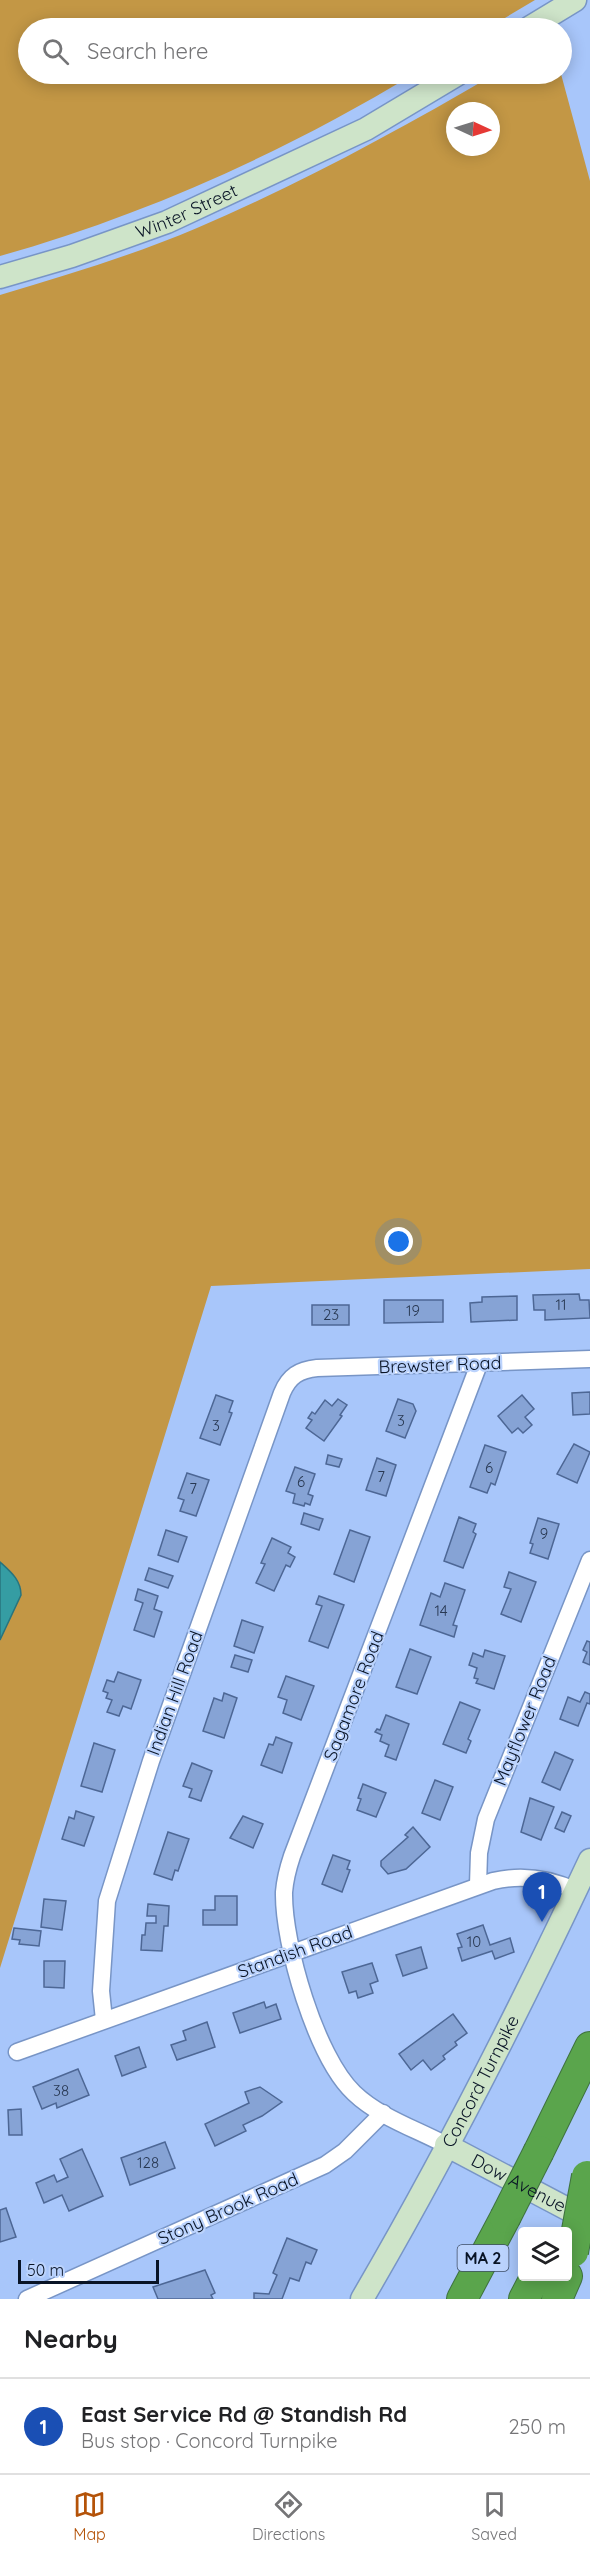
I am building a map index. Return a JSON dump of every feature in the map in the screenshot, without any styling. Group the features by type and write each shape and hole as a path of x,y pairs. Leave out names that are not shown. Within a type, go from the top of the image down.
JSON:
{"highway":[{"name":"MA 2","path":"462,2299 590,2047"},
{"path":"572,2240 589,2174"},
{"name":"MA 2","path":"524,2299 534,2281"},
{"path":"557,2299 562,2281"}],"main road":[{"path":"545,18 575,0"},
{"name":"Winter Street","path":"0,277 72,256 167,222 366,129 441,84"},
{"name":"Concord Turnpike","path":"362,2299 529,1987 590,1860"},
{"name":"Dow Avenue","path":"446,2145 590,2222"}],"street":[{"name":"Brewster Road","path":"292,1376 303,1370 317,1368 590,1359"},
{"name":"Sagamore Road","path":"317,2033 292,1954 287,1924 284,1894 292,1856 479,1364"},
{"name":"Indian Hill Road","path":"104,2020 101,1991 107,1901 168,1711 282,1393 292,1376"},
{"name":"Mayflower Road","path":"478,1885 479,1853 486,1820 590,1560"},
{"name":"Standish Road","path":"17,2052 502,1878 531,1877 550,1880 576,1891"},
{"name":"Dow Avenue","path":"317,2033 326,2055 341,2079 359,2097 383,2113 446,2145"},
{"name":"Stony Brook Road","path":"27,2299 325,2165 345,2151 383,2113"}],"shaded area":[{"path":"0,0 535,0 505,18 18,18 18,84 397,84 315,130 213,179 108,221 0,256"},
{"path":"477,84 564,84 590,181 590,1269 211,1286 0,1968 0,295 173,238 311,175"},
{"path":"0,1562 17,1581 21,1595 0,1640"}],"building":[{"path":"579,1294 580,1300 589,1300 590,1318 545,1320 545,1310 534,1310 533,1295"},
{"path":"517,1296 517,1320 471,1322 470,1303 482,1302 482,1297"},
{"path":"384,1300 443,1300 443,1322 384,1323"},
{"path":"312,1305 349,1305 349,1325 312,1325"},
{"path":"590,1392 590,1414 573,1415 572,1393"},
{"path":"216,1395 233,1401 229,1412 232,1413 220,1445 200,1438"},
{"path":"522,1395 534,1409 525,1417 532,1425 523,1433 518,1428 512,1433 498,1416"},
{"path":"338,1399 347,1405 324,1441 306,1428 312,1420 308,1418 312,1412 315,1414 325,1400 332,1406"},
{"path":"398,1399 413,1404 416,1411 405,1438 386,1431"},
{"path":"574,1444 590,1452 577,1483 557,1474"},
{"path":"485,1445 506,1452 495,1485 491,1483 487,1493 470,1487"},
{"path":"328,1455 342,1459 339,1467 326,1464"},
{"path":"377,1458 396,1465 386,1496 366,1490"},
{"path":"295,1467 315,1474 308,1494 313,1496 310,1505 293,1503 295,1494 286,1491"},
{"path":"187,1473 209,1480 196,1516 180,1511 184,1500 178,1498"},
{"path":"304,1513 323,1519 319,1530 301,1524"},
{"path":"459,1517 476,1524 473,1532 476,1534 463,1568 444,1561"},
{"path":"538,1518 559,1524 548,1559 530,1553 533,1544 530,1543"},
{"path":"166,1530 187,1537 178,1562 158,1555"},
{"path":"350,1530 370,1537 354,1582 334,1574"},
{"path":"272,1538 291,1547 288,1553 295,1557 290,1567 286,1565 274,1591 256,1583 265,1564 261,1563"},
{"path":"149,1568 173,1576 168,1588 145,1580"},
{"path":"509,1572 536,1582 521,1622 501,1614 511,1589 504,1587"},
{"path":"445,1583 465,1590 453,1625 457,1626 454,1637 420,1625 431,1593 440,1597"},
{"path":"138,1589 158,1596 154,1609 162,1612 154,1637 134,1630 143,1603 135,1600"},
{"path":"319,1596 344,1605 328,1648 309,1641 322,1606 316,1604"},
{"path":"242,1620 263,1627 254,1653 234,1646"},
{"path":"587,1641 590,1642 590,1665 583,1662 587,1652 583,1650"},
{"path":"410,1649 431,1657 417,1694 396,1687"},
{"path":"485,1650 505,1656 494,1689 476,1683 478,1679 474,1678 477,1668 469,1665 473,1653 483,1657"},
{"path":"235,1655 252,1660 248,1672 231,1667"},
{"path":"118,1672 141,1680 131,1709 123,1706 119,1716 107,1712 112,1700 106,1698 108,1693 103,1691 107,1680 114,1682"},
{"path":"286,1676 314,1686 301,1720 283,1713 287,1700 278,1697"},
{"path":"585,1692 590,1694 590,1704 587,1703 578,1726 560,1719 568,1697 580,1702"},
{"path":"224,1693 237,1698 224,1738 203,1731 214,1698 222,1701"},
{"path":"460,1702 480,1710 468,1739 471,1741 466,1753 443,1744"},
{"path":"386,1715 409,1724 396,1760 385,1756 389,1745 380,1741 382,1735 375,1732 377,1729 380,1730"},
{"path":"276,1737 292,1743 282,1773 261,1765 269,1744 273,1745"},
{"path":"94,1743 115,1750 102,1792 81,1786"},
{"path":"555,1752 573,1760 560,1790 542,1782"},
{"path":"192,1763 212,1771 201,1801 189,1797 192,1789 183,1786"},
{"path":"435,1780 453,1787 440,1820 422,1813"},
{"path":"363,1784 386,1793 376,1817 357,1810"},
{"path":"530,1798 554,1807 541,1840 521,1832"},
{"path":"76,1811 94,1817 84,1846 62,1839 69,1817 74,1819"},
{"path":"562,1812 571,1816 564,1832 555,1828"},
{"path":"243,1816 263,1824 253,1848 230,1838"},
{"path":"413,1827 430,1847 406,1869 388,1874 381,1866 381,1861 408,1837 405,1835"},
{"path":"168,1832 189,1839 178,1871 175,1870 172,1880 154,1874"},
{"path":"333,1855 350,1861 347,1869 350,1870 342,1892 322,1884"},
{"path":"215,1896 237,1896 237,1925 203,1925 203,1910 215,1910"},
{"path":"44,1899 66,1901 62,1930 41,1927"},
{"path":"148,1904 169,1906 168,1926 164,1926 162,1951 141,1950 146,1923 156,1923 156,1916 147,1916"},
{"path":"483,1925 490,1945 510,1938 514,1952 495,1959 492,1951 462,1961 458,1948 462,1947 457,1934"},
{"path":"14,1928 41,1931 39,1946 19,1944 20,1940 12,1939"},
{"path":"421,1947 427,1968 403,1976 396,1955"},
{"path":"44,1961 65,1961 64,1988 44,1987"},
{"path":"372,1963 378,1981 370,1984 373,1993 358,1998 356,1991 349,1993 342,1972"},
{"path":"264,2002 266,2008 276,2004 281,2019 240,2033 233,2013"},
{"path":"453,2014 467,2033 455,2042 457,2045 443,2056 445,2059 431,2070 423,2060 411,2070 399,2054"},
{"path":"207,2022 215,2047 177,2060 171,2045 186,2040 183,2031"},
{"path":"139,2047 146,2067 122,2076 115,2056"},
{"path":"78,2069 89,2095 57,2108 56,2103 42,2109 33,2087"},
{"path":"260,2087 282,2102 262,2116 243,2125 246,2131 215,2146 205,2124 249,2103 245,2092"},
{"path":"21,2109 22,2135 9,2135 8,2110"},
{"path":"165,2142 175,2168 130,2185 121,2158"},
{"path":"82,2149 103,2196 69,2211 62,2195 44,2203 36,2183 54,2175 57,2182 68,2177 60,2159"},
{"path":"6,2208 16,2237 0,2242 0,2210"},
{"path":"287,2238 317,2250 311,2264 306,2262 299,2281 290,2278 282,2299 254,2299 254,2293 269,2294 277,2275 273,2273"},
{"path":"205,2270 215,2293 211,2295 213,2299 158,2299 153,2287"}],"place":[{"name":"East Service Rd @ Standish Rd","path":"542,1922"}]}
